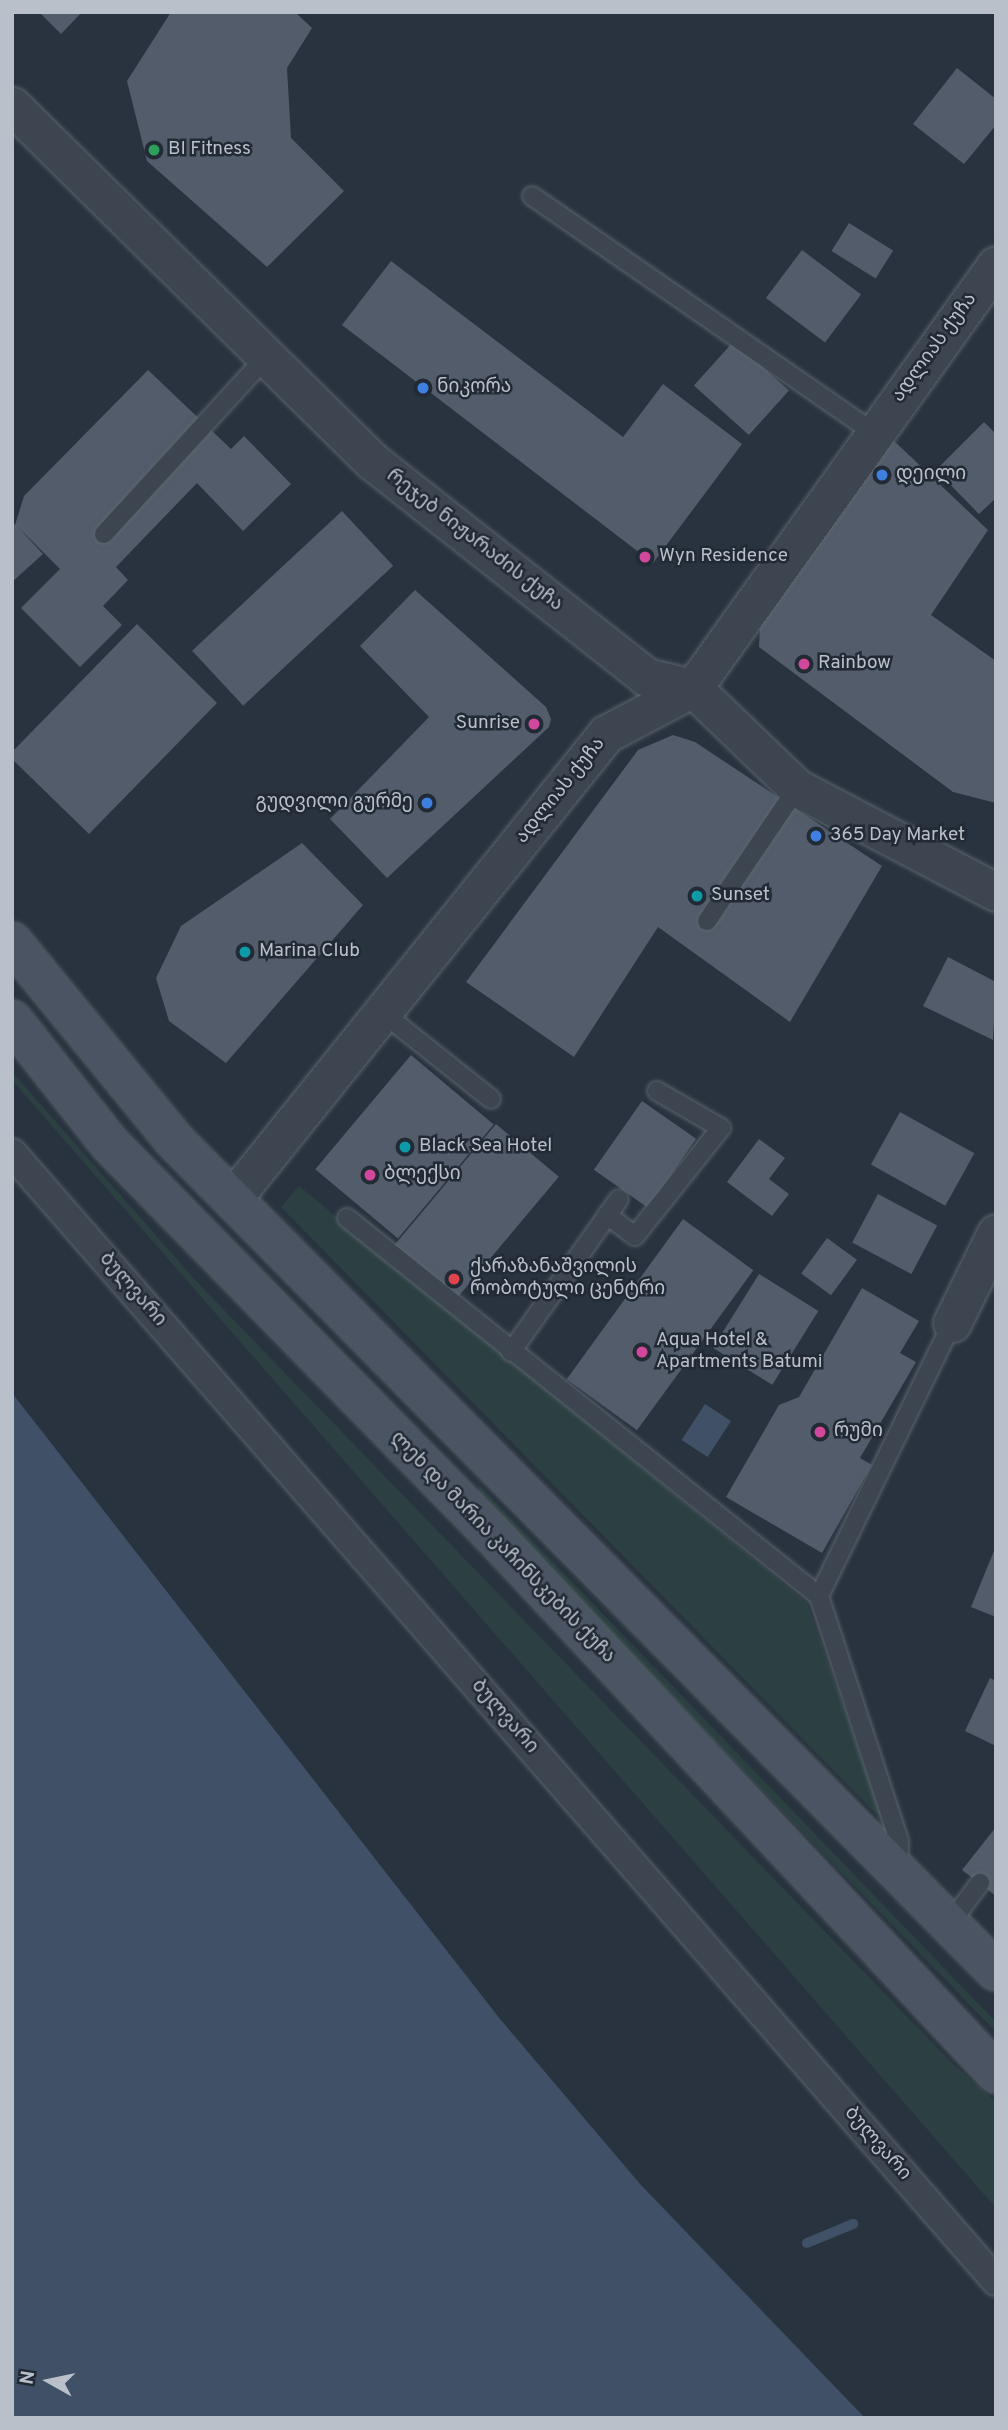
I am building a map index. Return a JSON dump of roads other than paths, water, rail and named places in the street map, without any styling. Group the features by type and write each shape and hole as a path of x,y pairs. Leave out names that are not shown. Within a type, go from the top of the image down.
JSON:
{"main road":[{"path":"12,942 173,1139 996,1972"},
{"name":"ლეხ და მარია კაჩინსკების ქუჩა","path":"12,1020 110,1144 490,1532 996,2073"}],"street":[{"name":"რეჯებ ნიჟარაძის ქუჩა","path":"12,106 44,142 372,461 646,677 693,688"},
{"name":"ადლიას ქუჩა","path":"233,1198 606,734 693,688 873,432 996,265"},
{"path":"693,688 797,788 996,892"},
{"name":"ბულვარი","path":"12,1153 996,2281"},
{"path":"951,1323 996,1233"}],"lane":[{"path":"532,196 873,432"},
{"path":"104,534 267,356"},
{"path":"707,921 797,788"},
{"path":"383,1013 491,1099"},
{"path":"607,1216 635,1236 721,1128 657,1091"},
{"path":"511,1352 619,1199"},
{"path":"347,1218 819,1597 899,1841 898,1874"},
{"path":"819,1597 951,1323"},
{"path":"948,1926 980,1883"}],"water":[{"path":"12,1393 500,2019 640,2184 865,2418 12,2418"},
{"path":"705,1404 731,1421 708,1457 682,1440"}],"waterway":[{"path":"807,2243 853,2224"}],"place":[{"name":"BI Fitness","path":"154,150"},
{"name":"ნიკორა","path":"423,388"},
{"name":"დეილი","path":"882,475"},
{"name":"Wyn Residence","path":"645,557"},
{"name":"Rainbow","path":"804,664"},
{"name":"Sunrise","path":"534,724"},
{"name":"გუდვილი გურმე","path":"427,803"},
{"name":"365 Day Market","path":"816,836"},
{"name":"Sunset","path":"697,896"},
{"name":"Marina Club","path":"245,952"},
{"name":"Black Sea Hotel","path":"405,1147"},
{"name":"ბლექსი","path":"370,1175"},
{"name":"ქარაზანაშვილის რობოტული ცენტრი","path":"454,1279"},
{"name":"Aqua Hotel & Apartments Batumi","path":"642,1352"},
{"name":"რუმი","path":"820,1432"}]}
